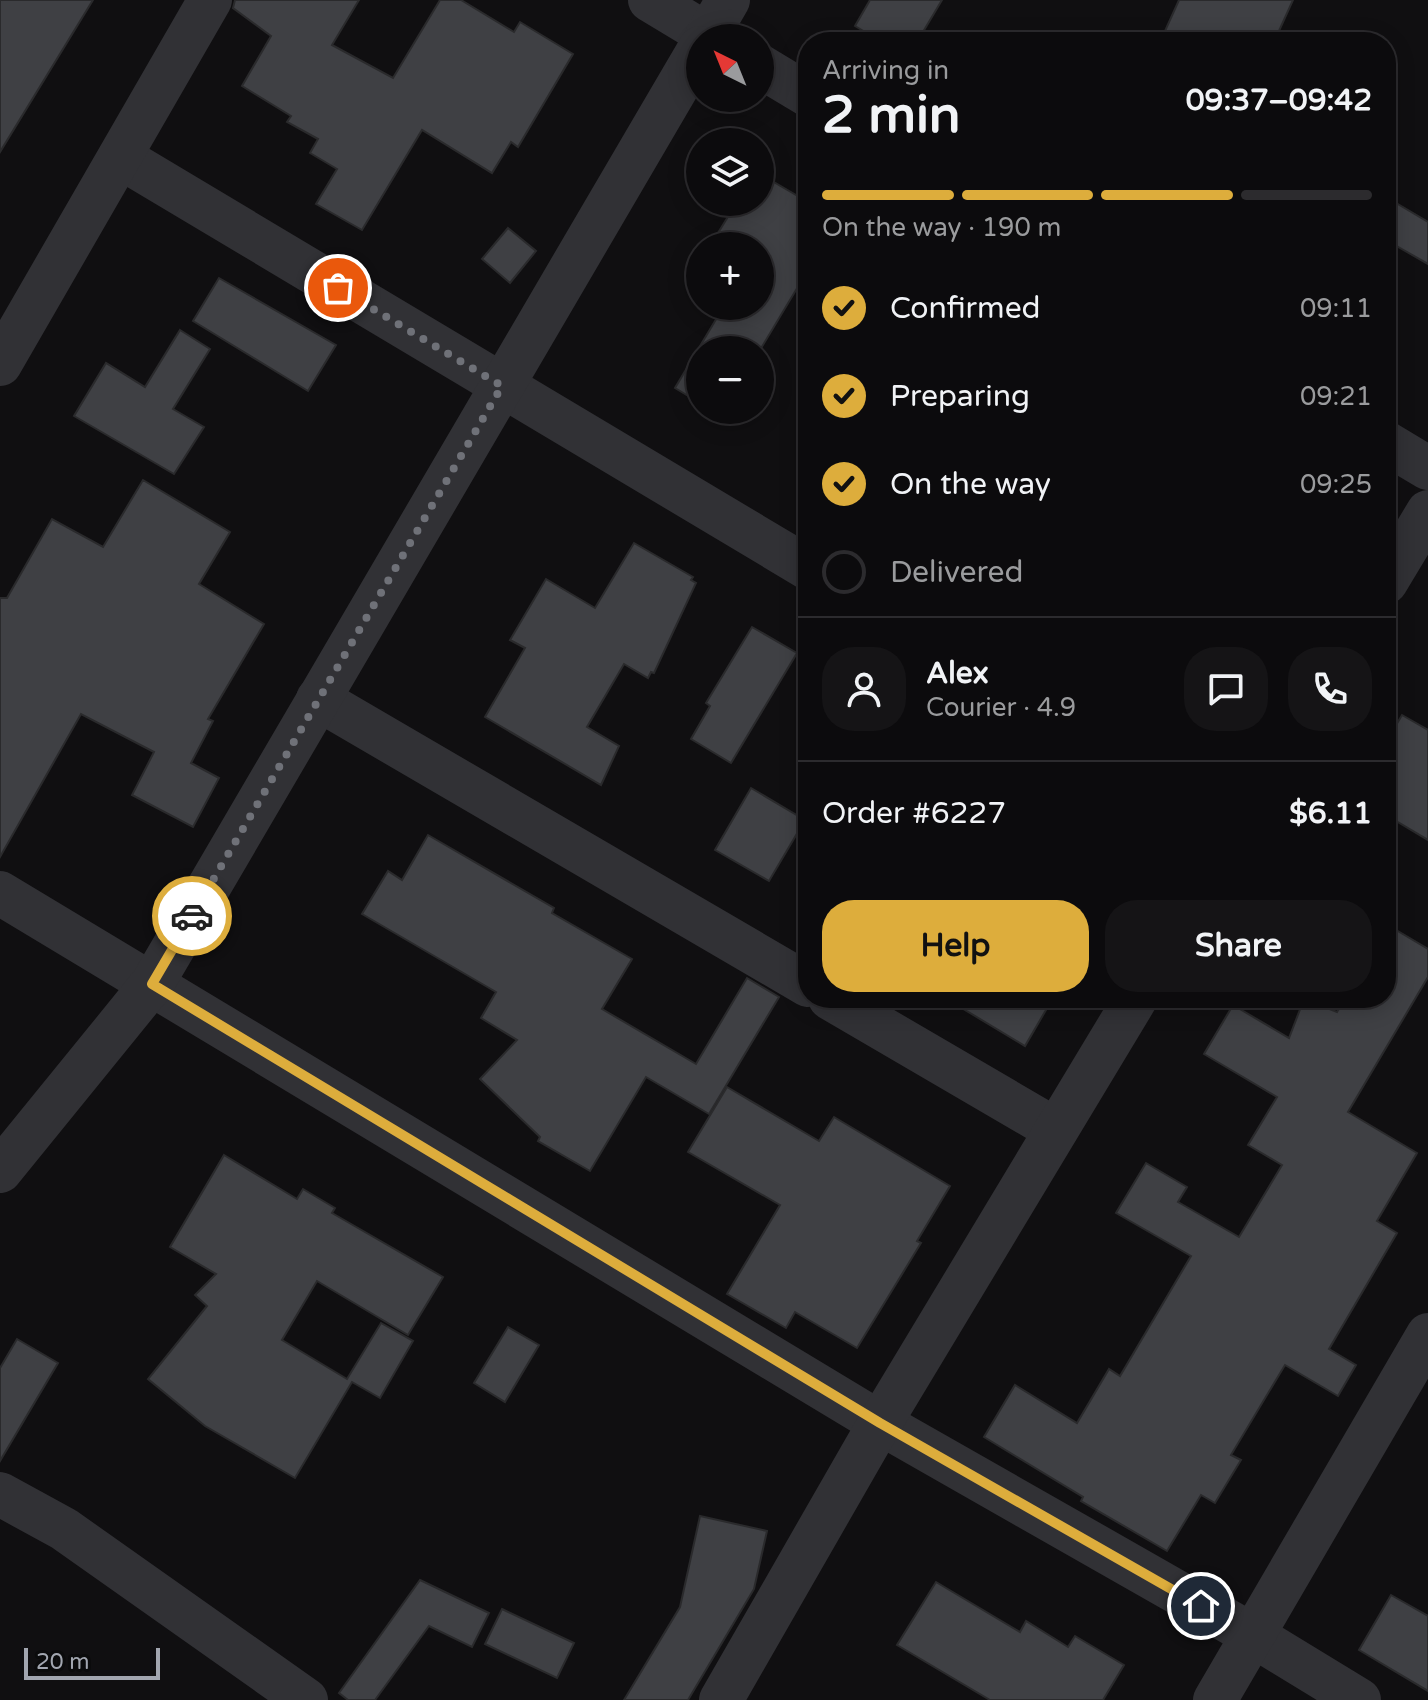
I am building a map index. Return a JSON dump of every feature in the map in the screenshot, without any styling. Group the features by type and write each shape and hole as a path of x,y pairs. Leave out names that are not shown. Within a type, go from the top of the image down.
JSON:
{"street":[{"path":"0,364 210,0"},
{"path":"650,0 696,24"},
{"path":"0,1171 152,984 686,74"},
{"path":"774,74 798,89"},
{"path":"120,157 798,562"},
{"path":"1396,449 1428,468"},
{"path":"1396,565 1428,512"},
{"path":"318,699 798,979"},
{"path":"0,893 880,1423 1254,1636 1359,1700"},
{"path":"847,1008 1056,1130"},
{"path":"721,1700 880,1423 1130,1008"},
{"path":"1215,1700 1428,1335"},
{"path":"0,1494 64,1529 306,1700"}],"building":[{"path":"0,0 93,0 0,152"},
{"path":"235,0 359,0 332,45 393,78 440,0 461,0 514,32 520,22 573,54 518,147 511,142 492,173 422,130 362,230 316,204 337,169 310,153 318,139 287,122 291,116 242,86 271,36 233,8"},
{"path":"870,0 942,0 923,32 865,32 855,26"},
{"path":"1179,0 1293,0 1279,32 1165,32"},
{"path":"774,182 798,196 798,287 768,336 706,336 716,320 774,320 774,232 719,232 728,216 774,216"},
{"path":"1396,203 1428,222 1428,264 1396,246"},
{"path":"508,228 536,251 510,283 482,259"},
{"path":"219,278 336,345 308,391 193,321"},
{"path":"180,330 210,349 173,409 204,427 174,474 74,416 106,363 145,387"},
{"path":"686,370 686,395 675,388"},
{"path":"143,480 230,532 199,584 264,624 208,719 213,721 191,763 219,778 193,827 132,795 154,752 81,714 0,857 0,598 7,598 52,519 103,547"},
{"path":"634,543 693,577 691,580 696,583 654,673 651,672 648,678 624,664 587,727 619,746 601,785 485,717 525,648 510,640 546,579 595,608"},
{"path":"752,627 797,653 731,763 691,739 710,706 706,703"},
{"path":"1402,715 1428,730 1428,840 1396,821 1396,725"},
{"path":"751,788 798,816 798,832 769,881 715,850"},
{"path":"428,835 554,908 552,913 632,959 602,1009 696,1064 747,978 779,997 709,1114 646,1077 590,1171 538,1141 540,1137 480,1079 517,1040 481,1018 496,992 362,914 388,871 402,880"},
{"path":"1396,930 1428,949 1428,977 1348,1112 1417,1153 1377,1221 1397,1233 1329,1349 1356,1365 1338,1396 1285,1365 1231,1455 1241,1460 1215,1503 1201,1495 1167,1551 1081,1501 1083,1497 984,1437 1015,1385 1077,1423 1109,1369 1120,1376 1191,1256 1116,1213 1146,1163 1187,1187 1178,1202 1239,1237 1282,1165 1248,1145 1277,1097 1204,1054 1231,1008 1238,1008 1289,1038 1301,1008 1327,1008 1337,1012 1339,1008 1396,1008"},
{"path":"962,1008 1047,1008 1025,1046"},
{"path":"727,1087 819,1141 834,1117 950,1186 917,1241 921,1243 857,1348 795,1312 786,1328 727,1294 780,1205 688,1152"},
{"path":"224,1155 297,1199 303,1189 335,1208 332,1213 443,1277 408,1335 317,1281 282,1340 347,1379 381,1323 413,1341 380,1398 352,1382 295,1478 205,1426 148,1379 207,1306 195,1295 216,1274 170,1247"},
{"path":"508,1327 539,1345 505,1402 474,1383"},
{"path":"17,1339 58,1363 0,1461 0,1368"},
{"path":"700,1516 767,1531 754,1589 688,1700 624,1700 680,1607"},
{"path":"420,1580 489,1613 472,1647 429,1626 375,1700 348,1700 339,1693"},
{"path":"936,1582 1020,1632 1026,1621 1068,1647 1075,1636 1124,1665 1103,1700 990,1700 897,1645"},
{"path":"1391,1595 1428,1616 1428,1691 1359,1650"},
{"path":"502,1609 574,1643 557,1678 485,1644"}],"way so far":[{"path":"192,916 502,386 338,288"}],"route":[{"path":"192,916 152,984 880,1423 1201,1606"}]}
